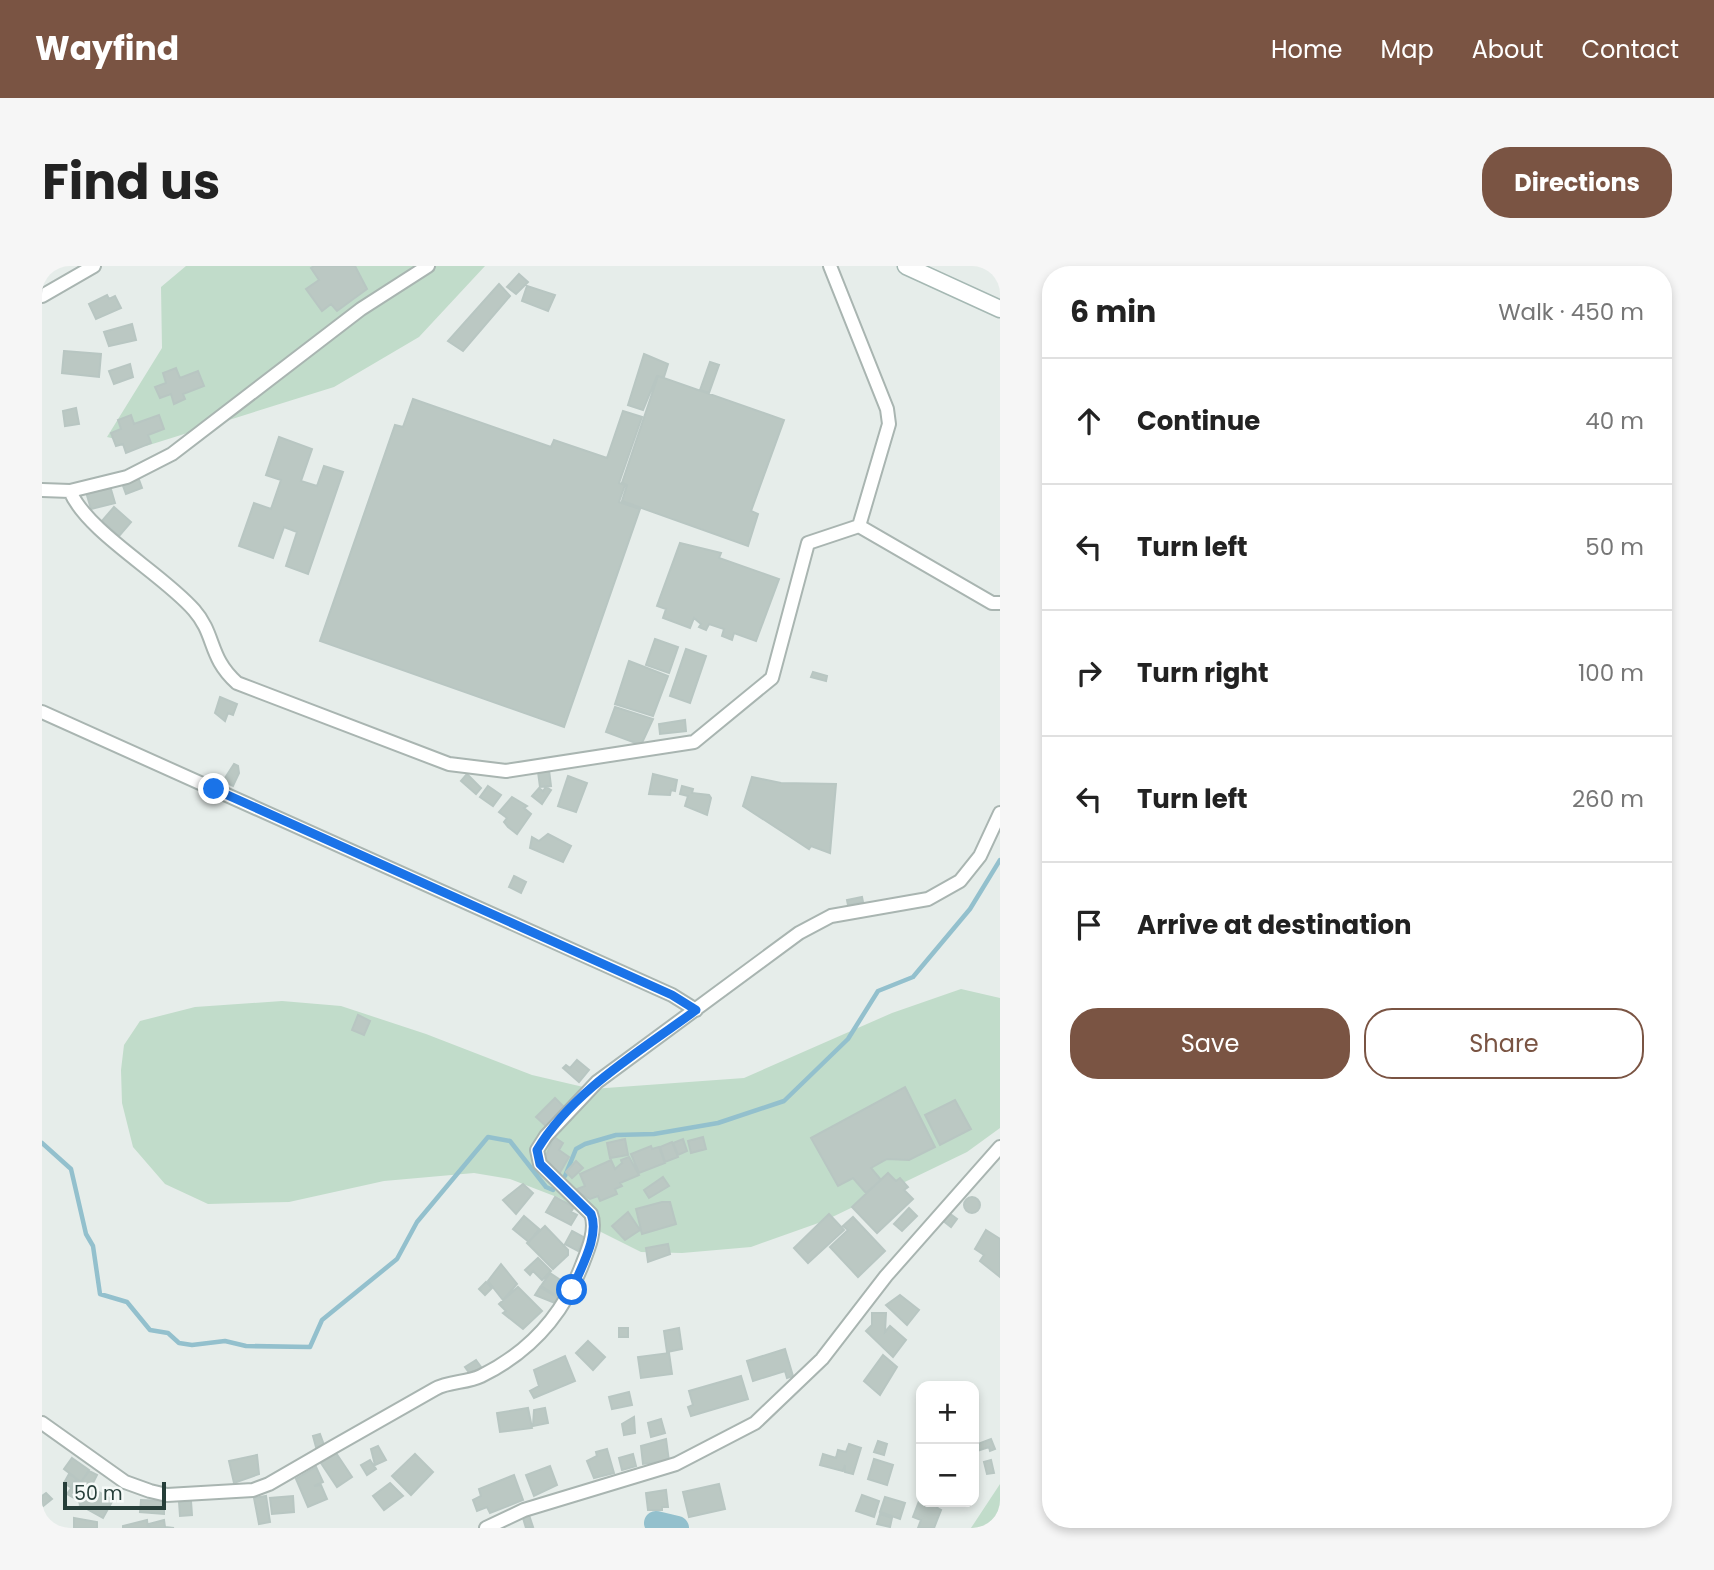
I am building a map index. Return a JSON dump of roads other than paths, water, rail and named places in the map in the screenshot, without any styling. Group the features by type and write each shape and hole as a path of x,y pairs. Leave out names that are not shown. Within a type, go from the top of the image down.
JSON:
{"street":[{"path":"42,296 94,266"},
{"path":"42,491 69,491 127,477 172,454 361,309 428,266"},
{"path":"830,266 887,410 889,424 859,526"},
{"path":"906,266 1000,309"},
{"path":"69,491 98,525 196,613 222,669 237,683 449,764 506,771 694,742 772,678 808,543 859,526 992,603 1000,603"},
{"path":"42,712 672,995 696,1010"},
{"path":"42,1423 125,1482 150,1491 167,1495 253,1490 442,1385 481,1376 516,1354 550,1325 572,1290 590,1243 593,1219 591,1214 540,1164 537,1150 545,1136 597,1082 799,933 831,916 928,899 960,881 980,856 1000,813"},
{"path":"486,1528 524,1510 676,1464 755,1423 822,1359 886,1276 1000,1147"}],"waterway":[{"path":"565,1176 576,1149 585,1144 616,1135 654,1134 718,1123 784,1101 848,1039 878,991 913,977 970,909 1000,860"},
{"path":"42,1143 71,1169 86,1234 93,1246 100,1294 127,1302 150,1330 168,1333 179,1343 192,1345 225,1341 246,1346 310,1347 322,1320 397,1259 417,1222 488,1137 510,1141 546,1187 553,1190"},
{"path":"656,1523 677,1528"}]}
